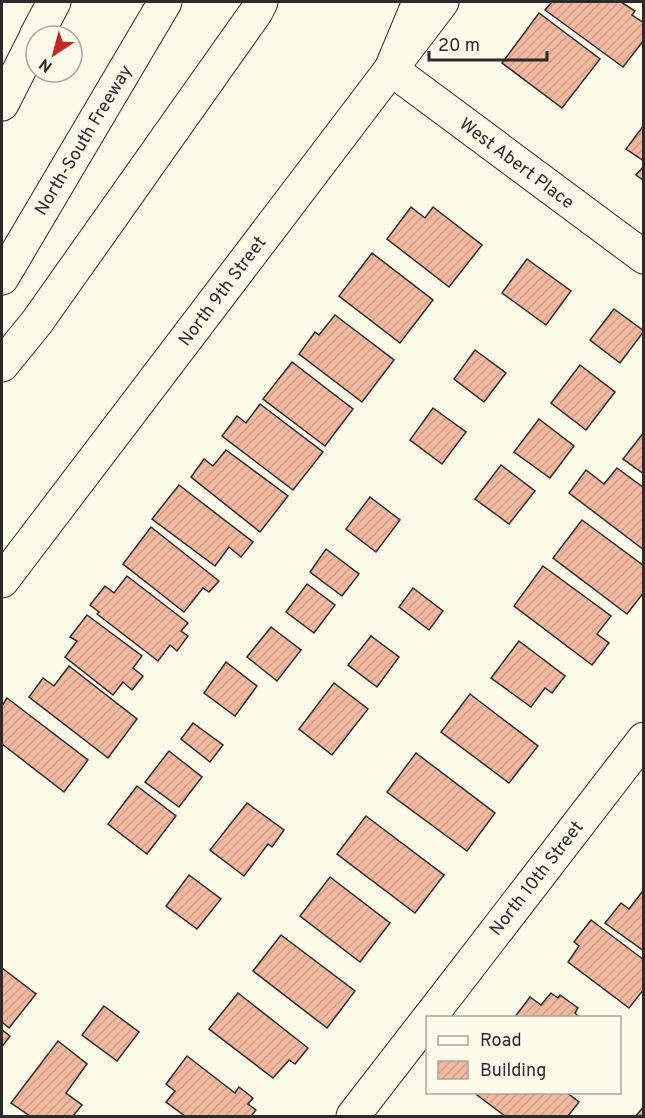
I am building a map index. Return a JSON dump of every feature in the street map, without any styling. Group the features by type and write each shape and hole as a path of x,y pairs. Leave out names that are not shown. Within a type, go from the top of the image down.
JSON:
{"main road":[{"path":"42,24 54,2"},
{"name":"North-South Freeway","path":"2,278 165,2"},
{"path":"2,366 51,302 261,2"},
{"path":"391,69 419,2"},
{"name":"North 9th Street","path":"2,581 442,2"},
{"path":"2,104 24,60"},
{"name":"West Abert Place","path":"391,69 644,257"},
{"name":"North 10th Street","path":"430,1016 644,738"},
{"name":"North 10th Street","path":"353,1116 426,1021"}],"building":[{"path":"552,2 621,2 635,11 632,15 644,23 644,40 623,67 545,10"},
{"path":"539,13 600,59 562,108 502,63"},
{"path":"644,125 644,161 626,149"},
{"path":"644,166 644,181 636,175"},
{"path":"411,207 425,218 433,207 482,245 449,287 387,239"},
{"path":"372,253 433,300 400,343 339,296"},
{"path":"527,259 571,291 546,325 502,293"},
{"path":"614,309 644,331 620,363 590,340"},
{"path":"335,315 394,360 362,402 299,354 315,332 319,335"},
{"path":"475,350 506,373 484,402 454,379"},
{"path":"292,362 353,409 325,446 263,399"},
{"path":"580,365 615,392 586,430 551,403"},
{"path":"260,404 323,452 293,490 222,436 237,416 246,423"},
{"path":"433,408 466,432 442,464 410,440"},
{"path":"539,419 574,446 550,478 514,452"},
{"path":"644,432 644,474 623,459"},
{"path":"226,450 288,496 260,532 191,477 204,459 213,466"},
{"path":"501,465 535,491 509,524 475,499"},
{"path":"617,468 644,488 644,550 569,493 586,470 604,484"},
{"path":"179,485 253,542 241,557 229,547 215,566 152,519"},
{"path":"370,497 400,520 376,552 346,529"},
{"path":"582,520 644,566 644,592 627,614 553,558"},
{"path":"151,527 219,581 209,592 203,588 184,612 123,564"},
{"path":"326,549 359,574 342,596 310,572"},
{"path":"543,566 611,616 597,634 609,643 592,665 514,606"},
{"path":"127,576 188,623 181,631 188,636 177,651 170,645 158,661 97,614 99,612 90,605 105,586 114,593"},
{"path":"307,584 335,605 314,633 286,612"},
{"path":"413,588 443,611 429,630 399,607"},
{"path":"87,615 142,656 133,668 143,676 132,690 123,682 113,695 65,657 77,641 70,637"},
{"path":"271,627 301,650 277,681 247,657"},
{"path":"371,636 399,657 377,687 348,665"},
{"path":"519,641 565,676 552,693 545,688 531,707 491,678"},
{"path":"226,662 257,686 235,716 204,693"},
{"path":"69,666 137,719 108,758 29,697 43,678 54,686"},
{"path":"334,683 368,709 332,755 299,729"},
{"path":"470,694 538,746 509,783 441,732"},
{"path":"7,698 88,760 64,792 2,744 2,706"},
{"path":"193,723 223,745 210,762 181,739"},
{"path":"169,751 202,777 179,807 145,782"},
{"path":"416,753 495,813 467,851 387,792"},
{"path":"137,786 176,816 147,854 108,824"},
{"path":"247,803 284,830 272,847 268,844 244,876 210,850"},
{"path":"366,816 444,875 415,913 337,854"},
{"path":"189,875 221,899 197,929 166,906"},
{"path":"330,877 390,923 360,962 300,916"},
{"path":"642,892 644,893 644,951 605,923 621,903 629,909"},
{"path":"591,920 644,960 644,989 629,1008 568,962 579,946 574,942"},
{"path":"281,935 355,991 327,1028 253,971"},
{"path":"2,968 36,994 9,1028 2,1022"},
{"path":"238,993 308,1048 295,1064 289,1060 273,1078 209,1029"},
{"path":"551,993 558,998 560,995 578,1008 575,1013 578,1016 516,1016 530,997 541,1005"},
{"path":"104,1006 139,1032 117,1061 82,1035"},
{"path":"2,1030 10,1036 2,1047"},
{"path":"58,1041 87,1064 66,1093 82,1105 73,1116 30,1116 11,1103"},
{"path":"187,1056 235,1093 239,1087 253,1098 248,1104 256,1110 251,1116 185,1116 166,1102 175,1091 166,1084"},
{"path":"476,1094 569,1094 579,1102 568,1116 505,1116"},
{"path":"644,1106 644,1116 636,1116"}]}
